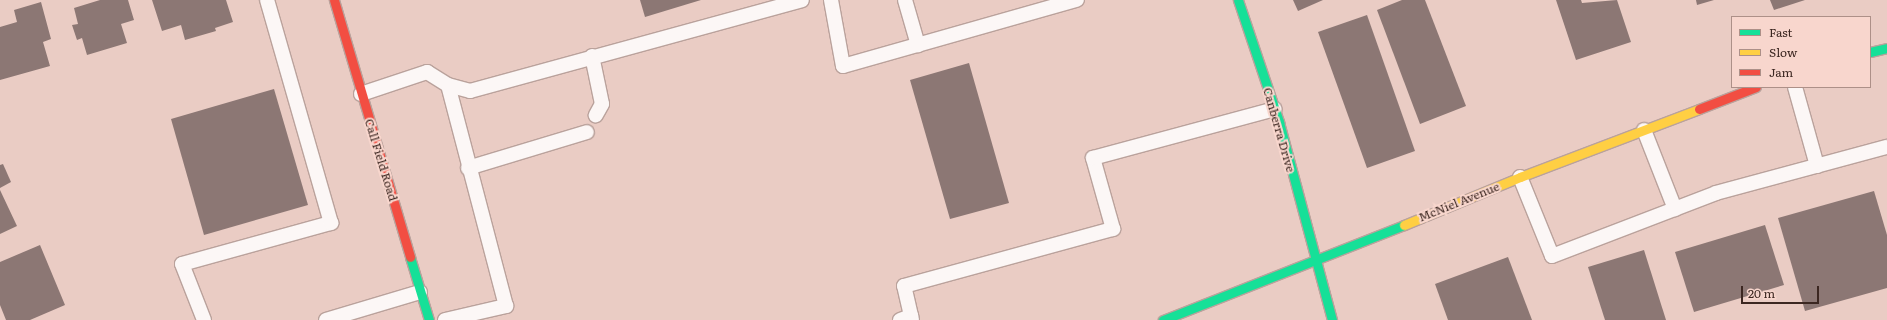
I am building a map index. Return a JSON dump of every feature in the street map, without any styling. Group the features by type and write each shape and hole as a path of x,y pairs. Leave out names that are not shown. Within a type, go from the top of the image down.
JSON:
{"street":[{"name":"Call Field Road","path":"334,0 429,320"},
{"name":"Canberra Drive","path":"1238,0 1275,109 1315,262 1332,320"},
{"path":"1871,52 1887,48"},
{"name":"McNiel Avenue","path":"1163,320 1315,262 1520,177 1753,88"}],"lane":[{"path":"204,320 182,264 331,223 267,0"},
{"path":"361,94 427,72 448,85 470,91 592,56 802,0"},
{"path":"831,0 843,66 1077,0"},
{"path":"905,0 918,45"},
{"path":"592,56 602,104 596,115"},
{"path":"445,320 506,306 468,168 448,85"},
{"path":"1795,88 1817,166"},
{"path":"908,319 904,286 1112,229 1093,158 1275,109"},
{"path":"1644,130 1675,209"},
{"path":"468,168 587,132"},
{"path":"1520,177 1552,256 1716,193 1887,147"},
{"path":"326,320 420,292"}],"building":[{"path":"100,0 128,0 134,20 121,24 127,43 87,55 82,38 77,40 72,25 78,24 74,8"},
{"path":"152,0 226,0 233,22 215,28 216,31 185,40 181,25 162,31"},
{"path":"640,0 701,0 645,17"},
{"path":"1293,0 1323,0 1298,11"},
{"path":"1402,0 1425,0 1466,106 1420,124 1377,10"},
{"path":"1556,0 1581,0 1582,3 1617,0 1631,42 1576,60"},
{"path":"1696,0 1714,0 1697,5"},
{"path":"1770,0 1805,0 1774,10"},
{"path":"41,2 51,39 43,42 50,66 0,80 0,27 17,22 14,10"},
{"path":"1367,15 1415,151 1367,168 1318,32"},
{"path":"969,63 1009,203 950,219 910,80"},
{"path":"274,89 308,205 204,235 171,119"},
{"path":"3,164 11,182 0,188 0,165"},
{"path":"0,190 17,226 0,234"},
{"path":"1874,191 1887,235 1887,288 1805,311 1778,218"},
{"path":"1765,225 1784,285 1694,312 1675,252"},
{"path":"40,245 65,305 30,320 6,320 0,305 0,262"},
{"path":"1644,250 1666,320 1605,320 1588,267"},
{"path":"1508,257 1532,320 1448,320 1435,284"}],"traffic: fast":[{"path":"1238,0 1279,122 1332,320"},
{"path":"1871,52 1887,48"},
{"path":"1163,320 1404,225"},
{"path":"410,257 429,320"}],"traffic: slow":[{"path":"1404,225 1520,177 1699,109"}],"traffic: jam":[{"path":"334,0 410,257"},
{"path":"1699,109 1753,88"}]}
